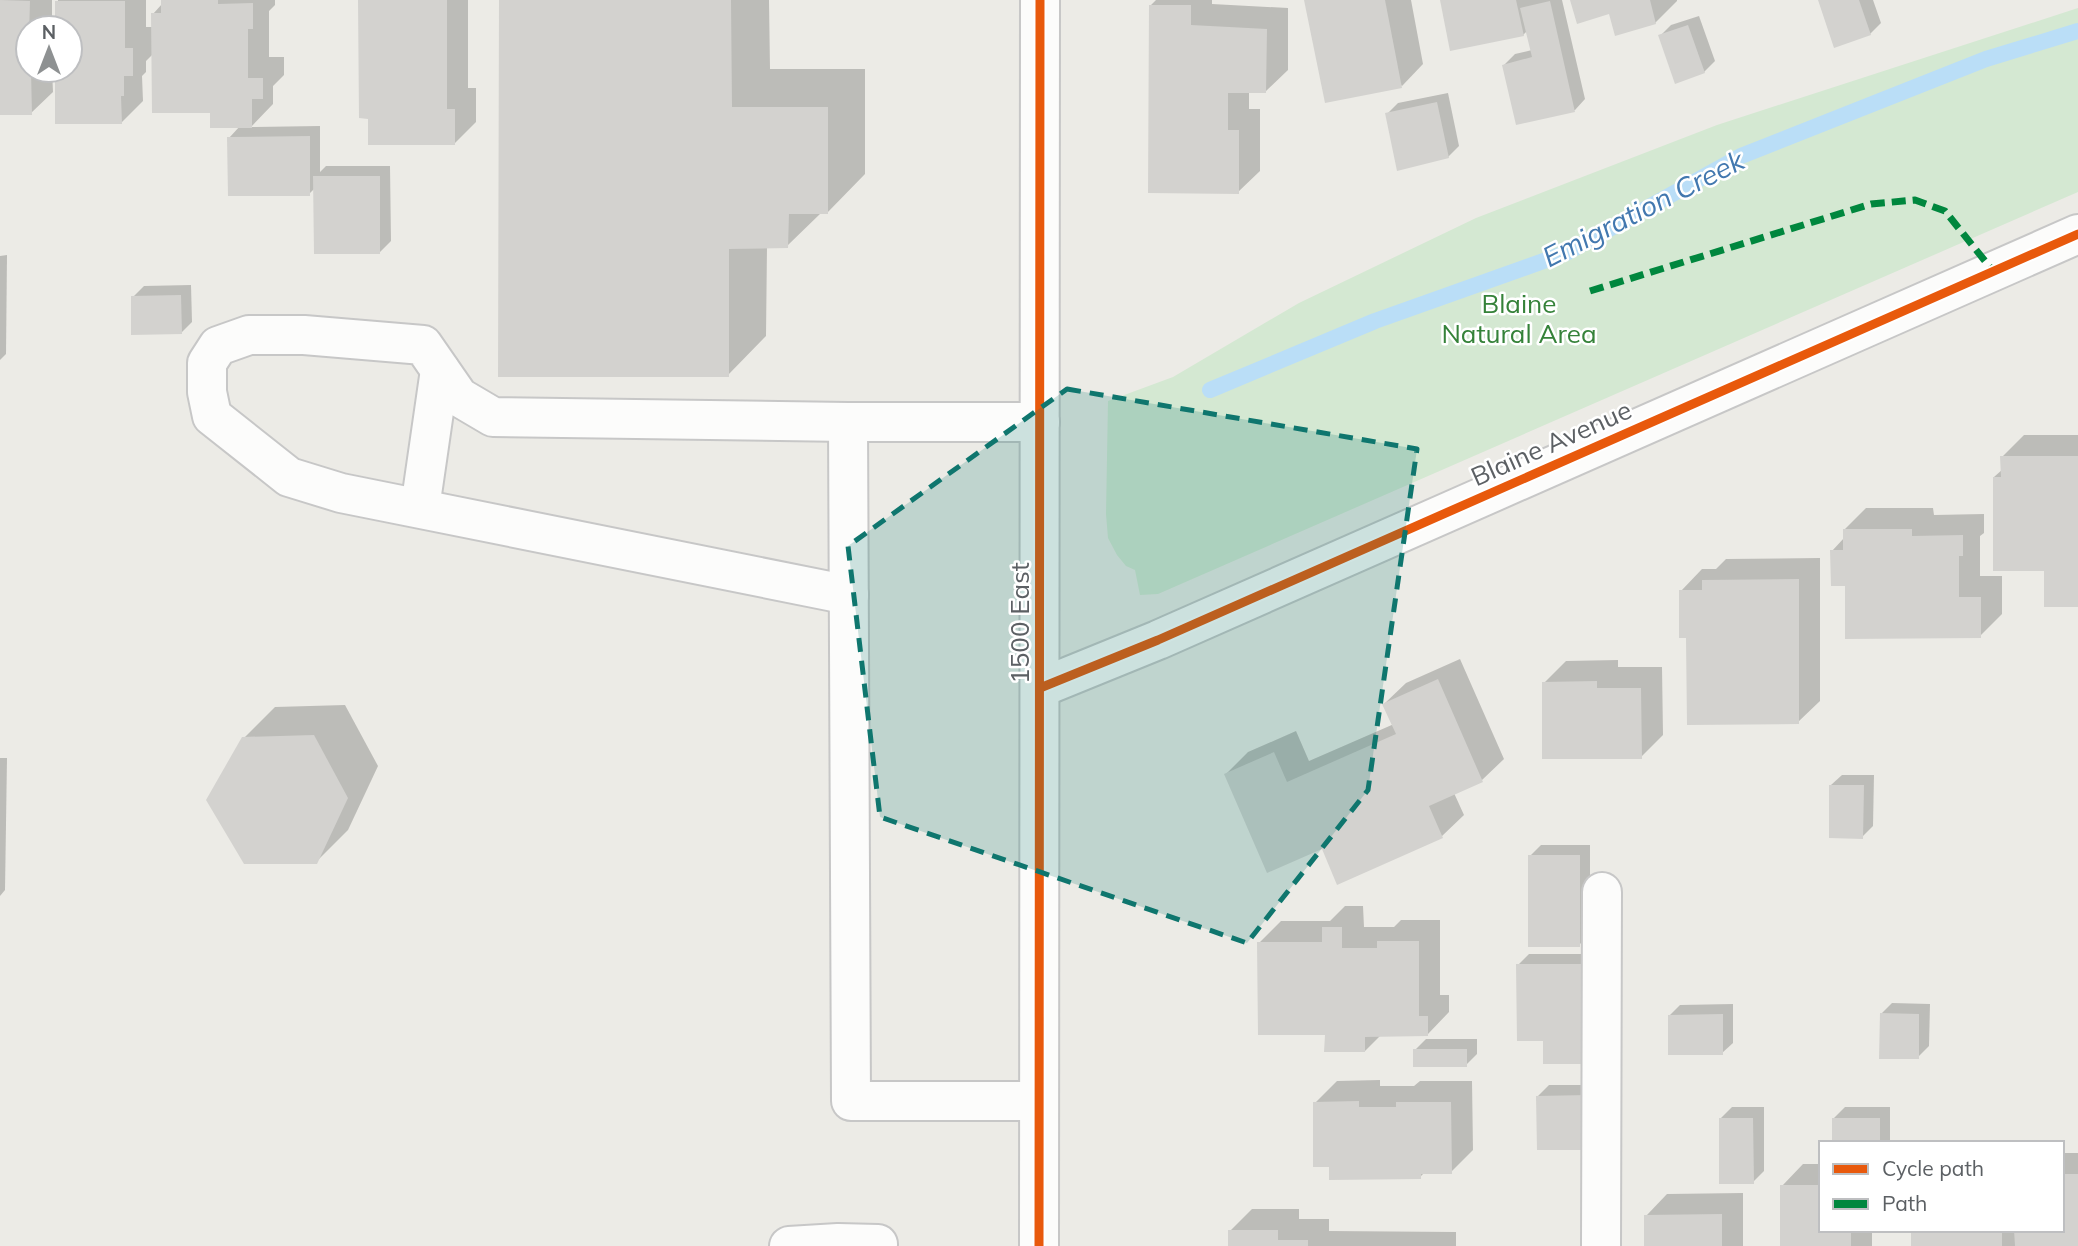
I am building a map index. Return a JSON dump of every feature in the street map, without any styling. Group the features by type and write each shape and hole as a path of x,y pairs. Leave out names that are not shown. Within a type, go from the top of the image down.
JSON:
{"street":[{"name":"1500 East","path":"1039,1246 1040,0"},
{"name":"Blaine Avenue","path":"1040,688 1158,640 2078,234"},
{"path":"849,595 341,493 289,477 212,416 207,392 207,363 218,346 249,335 304,335 423,345 459,397 494,417 1040,422"},
{"path":"420,508 440,370"},
{"path":"848,422 851,1101 1039,1101"},
{"path":"1601,1246 1602,892"},
{"path":"789,1246 878,1244"}],"highlighted area":[{"path":"1067,389 1417,449 1368,790 1247,943 880,817 848,546"}],"green space":[{"name":"Blaine Natural Area","path":"2078,8 2078,192 1158,594 1140,595 1135,570 1126,566 1108,538 1108,401 1173,377 1299,303 1476,218 1717,125"}],"building":[{"path":"0,0 30,1 30,14 14,14 14,84 31,84 32,115 0,115"},
{"path":"161,0 218,0 218,4 253,3 253,29 248,29 248,78 263,78 263,99 252,99 252,128 210,128 210,113 152,113 151,13 161,13"},
{"path":"358,0 447,0 447,109 455,109 455,145 368,145 368,119 359,118"},
{"path":"499,0 731,0 732,107 828,107 828,214 789,214 788,248 729,249 729,377 498,377"},
{"path":"1304,0 1385,0 1402,88 1325,103"},
{"path":"1440,0 1516,0 1524,36 1450,51"},
{"path":"1570,0 1650,0 1656,24 1615,36 1609,14 1577,24"},
{"path":"1818,0 1859,0 1871,35 1834,48"},
{"path":"55,1 125,1 125,48 133,48 133,76 124,76 124,96 121,96 122,124 55,124 55,84 84,84 84,14 55,14"},
{"path":"1550,1 1575,112 1516,125 1502,65 1532,57 1520,8"},
{"path":"1149,5 1191,5 1191,25 1267,29 1266,93 1228,93 1228,130 1239,130 1239,194 1148,193"},
{"path":"1688,25 1705,73 1675,84 1658,35"},
{"path":"1437,102 1449,158 1397,171 1385,113"},
{"path":"310,136 310,196 228,196 227,137"},
{"path":"313,176 380,176 380,254 314,254"},
{"path":"181,295 182,334 131,335 131,296"},
{"path":"2000,456 2078,456 2078,607 2044,607 2044,571 1993,571 1993,477 2001,477"},
{"path":"1843,529 1912,529 1912,536 1963,535 1963,556 1959,556 1959,597 1981,597 1981,638 1845,639 1845,586 1831,586 1830,550 1843,550"},
{"path":"1799,579 1799,724 1687,725 1686,638 1679,638 1679,590 1702,590 1702,580"},
{"path":"1438,679 1483,782 1429,806 1443,838 1337,885 1322,849 1267,873 1224,774 1274,752 1287,782 1396,734 1382,704"},
{"path":"1597,681 1597,688 1641,688 1642,759 1542,759 1542,682"},
{"path":"314,735 348,798 317,864 244,864 206,800 242,737"},
{"path":"1829,785 1864,785 1863,839 1829,838"},
{"path":"1528,855 1580,855 1580,947 1528,947"},
{"path":"1322,927 1342,927 1342,948 1377,948 1377,941 1419,941 1419,1016 1428,1016 1428,1036 1365,1037 1365,1052 1324,1052 1325,1035 1258,1035 1257,942 1322,942"},
{"path":"1516,964 1582,964 1582,1064 1543,1064 1543,1041 1517,1041"},
{"path":"1880,1013 1919,1014 1919,1059 1879,1059"},
{"path":"1723,1014 1723,1055 1668,1055 1668,1015"},
{"path":"1413,1049 1467,1049 1467,1067 1413,1067"},
{"path":"1588,1095 1589,1150 1537,1150 1536,1096"},
{"path":"1359,1101 1359,1107 1396,1107 1396,1102 1451,1102 1452,1174 1421,1174 1421,1179 1329,1180 1329,1167 1313,1167 1313,1102"},
{"path":"1719,1118 1753,1118 1754,1184 1719,1184"},
{"path":"1832,1118 1880,1118 1880,1141 1832,1141"},
{"path":"2064,1174 2078,1174 2078,1246 2015,1246 2014,1232 2064,1232"},
{"path":"1780,1185 1819,1185 1819,1232 1851,1232 1851,1246 1780,1246"},
{"path":"1722,1214 1722,1246 1644,1246 1644,1215"},
{"path":"1228,1230 1278,1230 1278,1240 1308,1240 1308,1246 1228,1246"},
{"path":"1911,1232 2002,1232 2002,1246 1911,1246"}],"waterway":[{"name":"Emigration Creek","path":"1210,390 1375,321 1566,253 1741,156 1986,59 2078,31"}],"marked path":[{"path":"1590,291 1871,204 1915,200 1945,211 1993,271"}],"cycle path":[{"path":"1039,1246 1040,0"},
{"path":"1040,688 1158,640 2078,234"}]}
